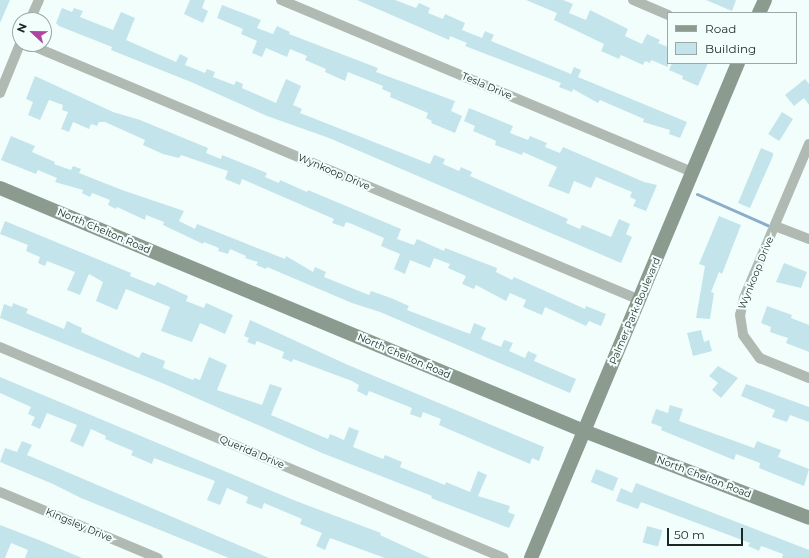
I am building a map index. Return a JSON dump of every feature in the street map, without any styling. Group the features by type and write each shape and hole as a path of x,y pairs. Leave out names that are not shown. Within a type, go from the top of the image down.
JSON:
{"main road":[{"path":"760,12 765,0"},
{"name":"Palmer Park Boulevard","path":"531,558 738,64"},
{"name":"North Chelton Road","path":"0,188 584,431 809,518"}],"street":[{"path":"34,12 39,0"},
{"name":"Tesla Drive","path":"281,0 693,172"},
{"path":"633,0 667,15"},
{"path":"0,93 17,52"},
{"name":"Wynkoop Drive","path":"47,52 640,300"},
{"name":"Wynkoop Drive","path":"809,144 741,307 740,325 747,344 760,358 809,378"},
{"path":"775,226 809,240"},
{"name":"Querida Drive","path":"0,347 504,558"},
{"name":"Kingsley Drive","path":"0,492 158,558"}],"building":[{"path":"0,0 10,0 0,23"},
{"path":"190,0 205,0 202,8 208,11 203,23 184,14"},
{"path":"357,0 395,0 416,8 419,3 430,8 428,13 443,19 445,14 465,23 462,30 482,38 485,31 494,35 491,41 571,74 574,67 581,70 578,77 687,122 680,138 669,134 670,130 643,122 644,119 600,100 598,103 573,89 572,92 559,87 561,83 465,46 467,43 450,36 449,40"},
{"path":"526,0 563,0 573,4 569,13 586,20 590,10 628,29 625,36 642,44 647,34 660,40 658,43 667,47 668,67 651,60 650,63 645,61 643,65 621,55 619,59 601,51 604,44 554,20 557,13"},
{"path":"706,0 736,0 732,11"},
{"path":"222,5 261,20 257,28 273,34 277,26 290,32 289,34 378,68 376,72 455,101 451,111 462,116 455,133 431,123 432,121 426,118 428,113 390,97 391,93 382,89 383,86 348,72 345,81 325,72 326,69 305,60 307,56 290,49 287,57 266,48 262,57 252,53 257,41 241,34 243,29 217,18"},
{"path":"62,8 72,12 74,8 83,11 80,17 113,30 121,12 135,18 126,40 176,62 180,54 188,58 185,65 205,73 207,69 215,72 213,77 234,85 236,81 243,84 242,88 276,103 286,79 301,86 293,105 302,109 300,113 430,164 434,155 445,159 443,164 459,171 461,167 472,172 470,176 568,219 566,223 580,229 582,225 611,237 619,219 630,224 626,234 632,237 621,263 329,138 267,116 191,82 111,50 112,47 59,26 56,23"},
{"path":"672,64 708,64 698,86 682,79 683,76 669,70"},
{"path":"35,76 113,112 140,120 208,148 206,153 221,159 222,155 267,173 265,177 279,183 280,180 307,192 308,190 401,229 397,239 414,245 417,239 444,251 445,248 497,268 496,272 512,280 514,277 585,309 586,306 606,314 601,326 589,321 586,326 545,307 542,315 523,307 526,300 510,293 506,301 476,285 474,289 462,284 466,276 448,268 450,264 434,258 430,268 410,260 405,274 394,269 400,254 381,246 384,238 346,222 344,227 332,223 334,219 242,179 240,185 225,179 228,171 181,155 179,158 163,154 143,145 145,140 105,122 99,122 97,126 91,124 89,129 73,122 69,132 61,129 68,112 62,110 63,105 49,100 40,120 28,115 33,102 26,99"},
{"path":"805,79 809,84 809,105 804,98 794,106 785,95"},
{"path":"469,108 513,126 510,133 528,140 530,136 547,143 545,147 560,153 563,147 644,182 657,185 646,211 633,206 636,200 630,197 632,192 596,177 591,188 574,181 569,194 548,186 557,167 523,152 522,155 495,145 496,141 473,131 475,126 464,121"},
{"path":"782,112 793,119 779,141 768,134"},
{"path":"11,136 35,146 32,152 55,162 54,164 71,170 73,166 81,169 79,173 122,190 184,211 179,221 195,229 197,224 285,259 286,256 313,272 315,267 326,272 324,277 369,295 371,291 391,298 409,306 407,310 470,334 474,323 486,328 481,339 501,347 504,340 513,343 509,351 525,358 528,351 537,355 534,361 576,379 570,393 380,312 352,303 267,267 266,269 256,265 258,262 245,258 246,256 230,249 228,254 218,251 219,248 204,242 203,244 163,225 164,222 146,215 145,220 117,207 116,209 108,205 110,200 92,193 90,197 82,193 83,190 55,182 57,178 38,170 36,174 1,160"},
{"path":"761,148 773,153 773,156 750,208 738,203"},
{"path":"719,216 741,225 722,274 719,272 711,292 714,293 710,319 696,318 705,266 699,264"},
{"path":"5,221 131,273 130,276 155,286 157,282 164,285 188,296 186,301 204,308 206,303 233,315 225,334 200,323 192,342 161,331 170,307 126,289 117,310 96,301 103,282 89,274 80,295 67,290 75,272 47,261 45,266 38,263 40,257 26,251 28,245 0,234"},
{"path":"784,263 807,272 801,288 776,282"},
{"path":"13,303 28,309 26,313 64,329 67,321 82,328 81,332 139,358 142,352 165,361 163,368 193,380 194,378 200,380 209,357 227,365 217,390 262,405 270,384 282,388 271,415 328,439 330,434 344,440 349,427 359,431 353,447 383,459 385,455 402,462 400,467 445,485 446,482 470,492 478,471 487,475 478,496 510,506 508,512 515,515 509,528 431,498 432,496 322,453 162,383 0,318 4,304 12,307"},
{"path":"767,306 792,315 791,318 809,325 809,352 786,343 788,338 770,332 771,327 761,323"},
{"path":"250,320 348,365 544,447 539,461 532,458 530,464 439,425 441,419 423,412 421,418 410,414 412,408 369,391 367,396 357,391 359,385 352,381 293,359 292,362 282,358 284,352 257,341 255,345 247,342 249,338 244,336"},
{"path":"701,330 704,342 709,340 712,351 693,356 687,333"},
{"path":"718,366 738,378 721,398 712,390 718,383 709,376"},
{"path":"0,377 296,501 381,533 380,535 430,558 385,558 330,538 325,550 316,546 322,533 300,524 302,519 264,503 262,509 246,503 248,497 227,488 220,505 207,500 215,481 154,458 152,464 131,455 133,451 105,439 106,436 91,429 83,447 70,441 77,425 47,413 40,429 31,425 35,417 28,414 31,407 0,393"},
{"path":"746,384 809,407 809,422 790,415 787,422 772,417 775,410 741,396"},
{"path":"670,405 683,409 679,421 754,448 757,441 781,450 778,457 809,469 804,486 759,468 760,463 736,454 734,460 661,430 662,427 651,423 656,409 668,413"},
{"path":"22,441 32,445 27,455 269,558 229,558 81,498 53,484 0,462 5,448 17,452"},
{"path":"596,469 618,478 613,491 591,482"},
{"path":"636,483 809,550 809,558 782,558 783,554 761,546 759,551 748,546 750,543 641,502 638,509 616,501 621,488 632,493"},
{"path":"0,525 82,558 25,558 28,550 11,543 5,558 0,558"},
{"path":"647,526 662,530 658,547 643,542"}],"waterway":[{"path":"697,194 767,225"}]}
